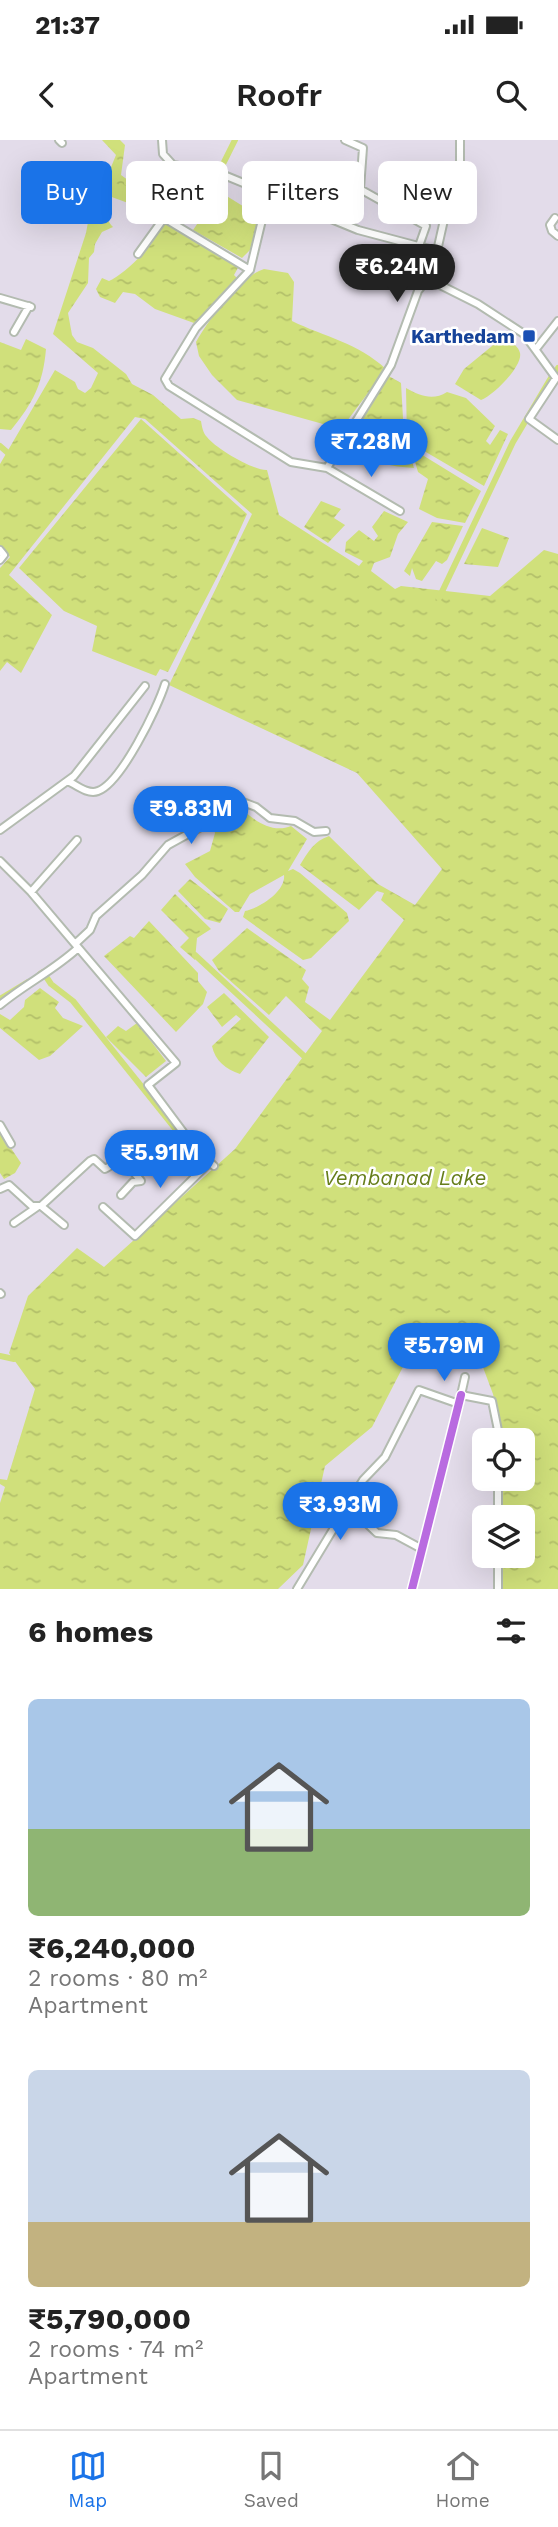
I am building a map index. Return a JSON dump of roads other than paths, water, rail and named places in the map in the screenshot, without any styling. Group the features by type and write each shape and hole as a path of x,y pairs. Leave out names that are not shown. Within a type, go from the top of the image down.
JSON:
{"main road":[{"path":"412,1589 460,1400"}],"street":[{"path":"162,140 163,154 173,165 219,173 242,183"},
{"path":"346,140 363,148 359,189 426,226 419,246"},
{"path":"460,140 460,169 446,211 432,273 435,280 524,334 536,349 557,377 529,419 558,440"},
{"path":"138,254 164,218 250,270"},
{"path":"555,218 550,225 552,232 558,236"},
{"path":"261,224 250,270 196,328 165,379 169,386 291,462 327,468 400,511"},
{"path":"343,224 437,251"},
{"path":"327,468 391,365 418,291 425,282 435,280"},
{"path":"0,298 30,306 14,332"},
{"path":"536,349 558,321"},
{"path":"0,551 4,555 0,560"},
{"path":"68,780 89,792 101,790 127,762 165,684"},
{"path":"0,830 68,780 145,686"},
{"path":"0,1005 32,980 46,975 77,946 90,930 96,916 142,875 168,845 217,818 235,799 256,807 270,818 295,821 314,832 326,831"},
{"path":"31,892 77,840"},
{"path":"0,861 31,892 176,1063 148,1085 195,1148 215,1166"},
{"path":"0,1125 11,1143"},
{"path":"165,1136 178,1125"},
{"path":"14,1223 39,1207 97,1159 105,1168 155,1138 176,1135 206,1166 206,1169 167,1202 135,1236 103,1207"},
{"path":"121,1195 133,1182 141,1181 122,1158"},
{"path":"0,1189 9,1185 24,1200 64,1225"},
{"path":"460,1400 465,1377"},
{"path":"299,1588 363,1479 385,1457 419,1390 460,1400 492,1401 498,1428"},
{"path":"358,1515 377,1533 389,1533 422,1549"},
{"path":"498,1568 498,1589"}],"water":[{"name":"Vembanad Lake","path":"102,140 120,140 125,145 121,175 126,179 126,202 112,197 112,165 116,155"},
{"path":"228,197 242,206 242,224 257,224 250,250 242,258 193,230 197,224 228,224"},
{"name":"Vembanad Lake","path":"88,224 111,224 113,227 102,232 95,244 94,252 89,258 88,283 68,313 72,335 77,342 93,348 126,374 132,384 153,395 181,419 193,418 201,421 211,442 226,453 253,467 267,470 279,515 359,566 363,561 345,552 346,542 359,530 374,541 378,536 372,527 384,511 408,522 398,534 390,557 374,563 371,571 395,589 401,586 490,596 544,550 558,554 558,1589 501,1589 500,1568 535,1568 535,1505 500,1505 499,1491 535,1491 535,1428 500,1428 493,1394 481,1362 462,1354 451,1340 430,1337 422,1330 372,1427 325,1466 303,1565 278,1589 0,1589 0,1503 5,1487 0,1484 0,1479 7,1480 35,1389 9,1353 28,1296 77,1248 104,1267 235,1149 322,1031 286,996 269,1015 219,971 212,960 247,928 306,970 302,979 309,987 305,1002 330,1020 404,920 381,900 384,893 377,891 359,910 300,865 309,851 329,836 378,884 415,905 442,869 357,773 169,685 252,514 145,419 135,417 9,575 52,615 21,673 7,662 0,671 0,568 10,557 0,546 0,464 55,370 75,382 78,389 85,393 91,388 98,373 53,334"},
{"path":"162,224 168,224 239,266 234,275 239,280 194,323 155,309 135,294 123,292 115,303 100,297 96,289 102,278 109,281 125,271 142,255"},
{"path":"264,269 288,273 294,282 292,321 353,347 386,369 341,429 237,400 212,375 199,356 196,342 217,311 245,281"},
{"path":"503,337 517,348 520,359 499,387 481,400 455,384 464,369"},
{"path":"26,339 46,349 42,373 31,402 11,430 0,429 0,342 21,350"},
{"path":"387,375 401,383 404,436 414,468 392,466 375,460 362,448 353,428 368,411"},
{"path":"406,388 426,396 447,392 466,398 495,426 486,441 490,445 500,430 508,434 484,486 407,441"},
{"path":"141,419 247,514 168,672 160,669 156,676 92,651 97,626 64,611 19,568"},
{"path":"411,448 481,491 465,523 437,518 419,509 428,479 418,472"},
{"path":"321,501 341,509 334,518 345,525 328,543 304,527"},
{"path":"432,522 463,526 447,560 442,564 436,561 422,581 416,579 412,568 410,576 404,571"},
{"path":"482,528 509,538 498,567 464,564"},
{"path":"240,807 263,824 277,828 291,826 307,839 288,871 293,869 300,873 347,913 349,921 311,958 303,960 243,917 245,911 264,903 276,893 284,881 284,875 250,894 239,912 235,912 195,877 185,864 210,851 215,833 213,826"},
{"path":"190,879 228,909 220,923 205,919 178,891"},
{"path":"175,894 211,929 197,938 195,960 180,947 189,938 161,910"},
{"path":"149,921 198,973 198,981 207,992 203,1004 176,1032 104,956 130,936 134,938"},
{"path":"40,988 59,1002 55,1008 63,1018 83,1026 50,1056 39,1060 0,1028 0,1014 10,1020 24,1007 25,1000"},
{"path":"224,993 269,1037 240,1074 222,1064 212,1046 241,1019 236,1015 222,1027 207,1007"},
{"path":"137,1023 166,1061 146,1077 106,1037 118,1026 126,1031"},
{"path":"0,1132 21,1163 15,1173 4,1179 0,1173"}],"waterway":[{"path":"224,161 235,140"},
{"path":"556,372 558,368"},
{"path":"439,598 513,442 551,378"},
{"path":"0,446 8,453"},
{"path":"195,955 304,1056"},
{"path":"40,974 43,972 51,984 73,1001 182,1137"},
{"path":"0,999 28,982"},
{"path":"0,1356 14,1359"}],"place":[{"name":"Karthedam","path":"529,336"}]}
